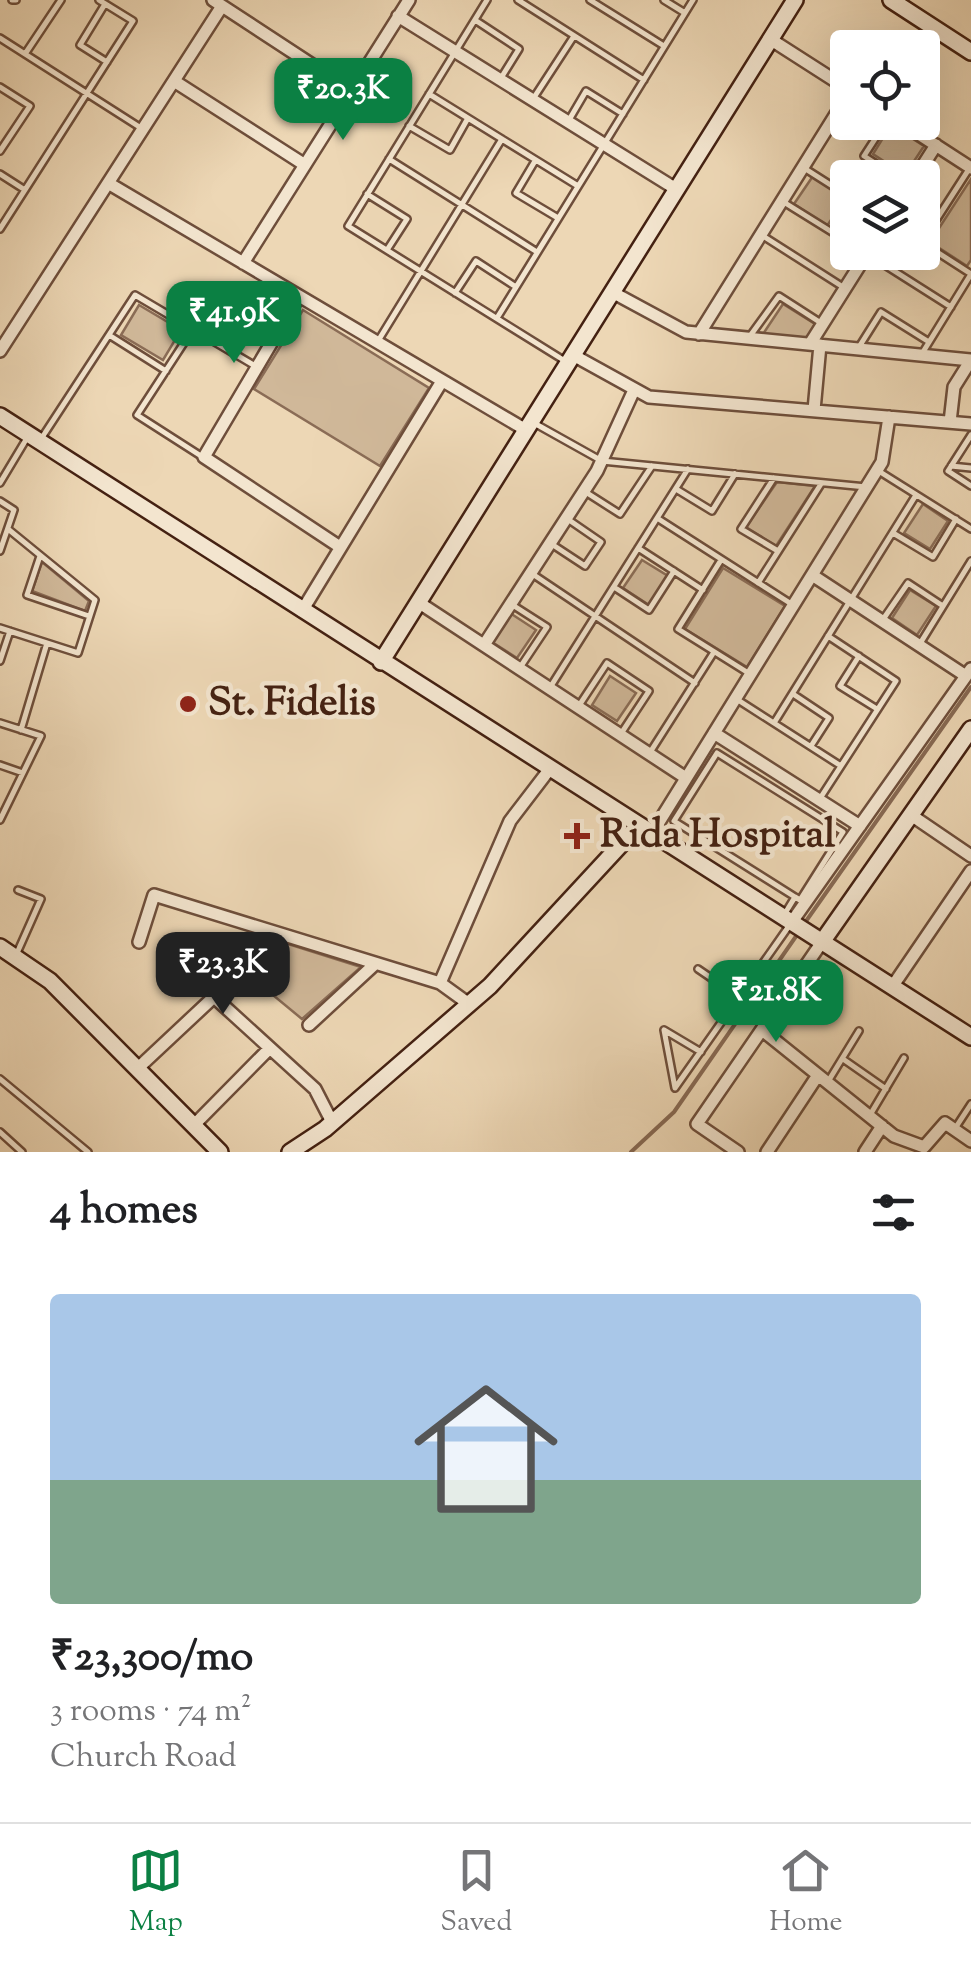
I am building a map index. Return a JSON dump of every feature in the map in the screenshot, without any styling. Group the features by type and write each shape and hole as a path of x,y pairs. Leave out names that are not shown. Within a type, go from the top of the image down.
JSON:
{"street":[{"path":"243,263 408,0"},
{"path":"381,662 795,0"},
{"path":"892,0 971,52"},
{"path":"0,351 4,337 174,81 218,3 352,91"},
{"path":"398,16 676,189"},
{"path":"770,39 830,80"},
{"path":"174,81 305,165"},
{"path":"699,334 830,122"},
{"path":"928,140 971,168"},
{"path":"926,160 936,145"},
{"path":"108,184 442,381 528,426"},
{"path":"814,410 815,345 822,324 856,270"},
{"path":"612,292 686,332 971,360 954,387 950,422"},
{"path":"299,296 204,458 340,547"},
{"path":"570,359 649,397 971,424"},
{"path":"302,610 442,381"},
{"path":"484,645 584,491 634,390"},
{"path":"0,416 971,1037"},
{"path":"290,1152 332,1122 469,1004 645,830 686,778 866,487 876,470 890,417"},
{"path":"794,925 969,672 812,575"},
{"path":"418,602 686,778"},
{"path":"738,1152 697,1124 971,729"},
{"path":"714,734 860,826"},
{"path":"440,983 510,821 549,770"},
{"path":"911,815 971,856"},
{"path":"892,987 971,871"},
{"path":"139,942 154,895 440,983 469,1004"},
{"path":"137,1069 280,934"},
{"path":"0,947 50,981 220,1152"},
{"path":"309,1026 375,964"},
{"path":"214,996 315,1088 332,1122"},
{"path":"762,1030 882,1126 915,1147 924,1147 945,1123 971,1141"},
{"path":"194,1125 270,1048"},
{"path":"767,1152 823,1078"},
{"path":"865,1152 882,1126"}],"lane":[{"path":"25,54 61,0"},
{"path":"487,0 348,226 570,359"},
{"path":"518,0 644,80"},
{"path":"590,0 664,46"},
{"path":"664,0 685,13"},
{"path":"497,318 693,0"},
{"path":"1,223 25,190 133,22 102,2 80,45 107,62"},
{"path":"475,20 519,49 500,80"},
{"path":"533,100 574,36"},
{"path":"0,38 143,129"},
{"path":"0,87 30,106 0,151"},
{"path":"568,121 586,91 623,114"},
{"path":"429,94 578,186"},
{"path":"409,126 450,150 468,118"},
{"path":"0,126 12,134"},
{"path":"377,342 502,140"},
{"path":"870,160 864,156 874,140"},
{"path":"389,159 538,252"},
{"path":"536,160 516,193 558,218"},
{"path":"803,167 830,184"},
{"path":"940,215 971,168"},
{"path":"0,174 25,190"},
{"path":"367,194 407,219 387,250"},
{"path":"782,200 830,230"},
{"path":"761,235 845,288"},
{"path":"921,355 971,274 940,254"},
{"path":"455,293 476,262 516,287"},
{"path":"892,270 950,307"},
{"path":"0,482 135,295 257,368"},
{"path":"748,338 779,296 822,324"},
{"path":"858,349 880,312 929,342"},
{"path":"192,329 138,416 204,458"},
{"path":"109,335 166,370"},
{"path":"528,426 602,460 866,487"},
{"path":"971,435 948,472 971,486"},
{"path":"584,491 620,514 652,466"},
{"path":"951,466 971,468"},
{"path":"550,688 688,469"},
{"path":"876,470 971,529"},
{"path":"676,488 712,511 735,474"},
{"path":"774,478 741,529 778,551"},
{"path":"758,583 821,484"},
{"path":"774,724 916,495"},
{"path":"0,501 14,510 0,551"},
{"path":"658,518 793,605"},
{"path":"550,543 585,566 601,542 566,519"},
{"path":"893,532 932,557 956,519"},
{"path":"0,628 78,654 95,600 8,529"},
{"path":"638,548 703,590"},
{"path":"40,556 27,595 90,617"},
{"path":"722,560 678,630 750,674"},
{"path":"919,644 971,561"},
{"path":"614,587 649,610 674,572"},
{"path":"531,573 695,682"},
{"path":"883,621 908,583 943,606"},
{"path":"511,604 547,627 520,668"},
{"path":"0,661 10,631"},
{"path":"819,800 896,680 828,636"},
{"path":"21,730 47,643"},
{"path":"650,754 714,652"},
{"path":"859,656 840,686 877,710"},
{"path":"578,707 607,663 621,672 649,691 620,735"},
{"path":"793,694 829,718 810,746"},
{"path":"735,698 841,766"},
{"path":"0,723 41,736 0,820"},
{"path":"717,753 844,832 800,900 796,897 674,821 717,753"},
{"path":"0,766 23,773"},
{"path":"16,956 41,898 18,890"},
{"path":"701,1052 664,1030 675,1088 794,925 796,897"},
{"path":"698,968 739,997"},
{"path":"823,1078 842,1059 859,1031"},
{"path":"870,1116 904,1058"},
{"path":"842,1059 886,1089"},
{"path":"0,1079 88,1152"},
{"path":"955,1130 971,1104"},
{"path":"0,1132 22,1152"}],"shaded area":[{"path":"882,140 915,140 924,146 915,160 882,160 873,154"},
{"path":"813,176 830,187 830,221 827,226 794,204"},
{"path":"971,179 971,260 967,266 940,248 940,227"},
{"path":"783,304 815,324 806,340 763,334"},
{"path":"139,305 181,330 163,360 121,335"},
{"path":"303,310 429,388 380,466 254,389"},
{"path":"777,482 815,486 776,546 746,527"},
{"path":"923,504 948,521 930,549 904,533"},
{"path":"642,560 668,576 649,605 623,588"},
{"path":"42,562 89,601 85,611 32,591"},
{"path":"723,568 785,606 747,667 685,629"},
{"path":"910,590 936,606 917,635 892,618"},
{"path":"510,613 536,630 517,658 492,642"},
{"path":"610,676 636,693 617,721 592,705"},
{"path":"285,943 361,967 302,1019 251,977"}],"waterway":[{"path":"804,924 971,687"},
{"path":"631,1152 674,1112 799,932"}],"place":[{"name":"St. Fidelis","path":"188,704"},
{"name":"Rida Hospital","path":"577,836"}]}
